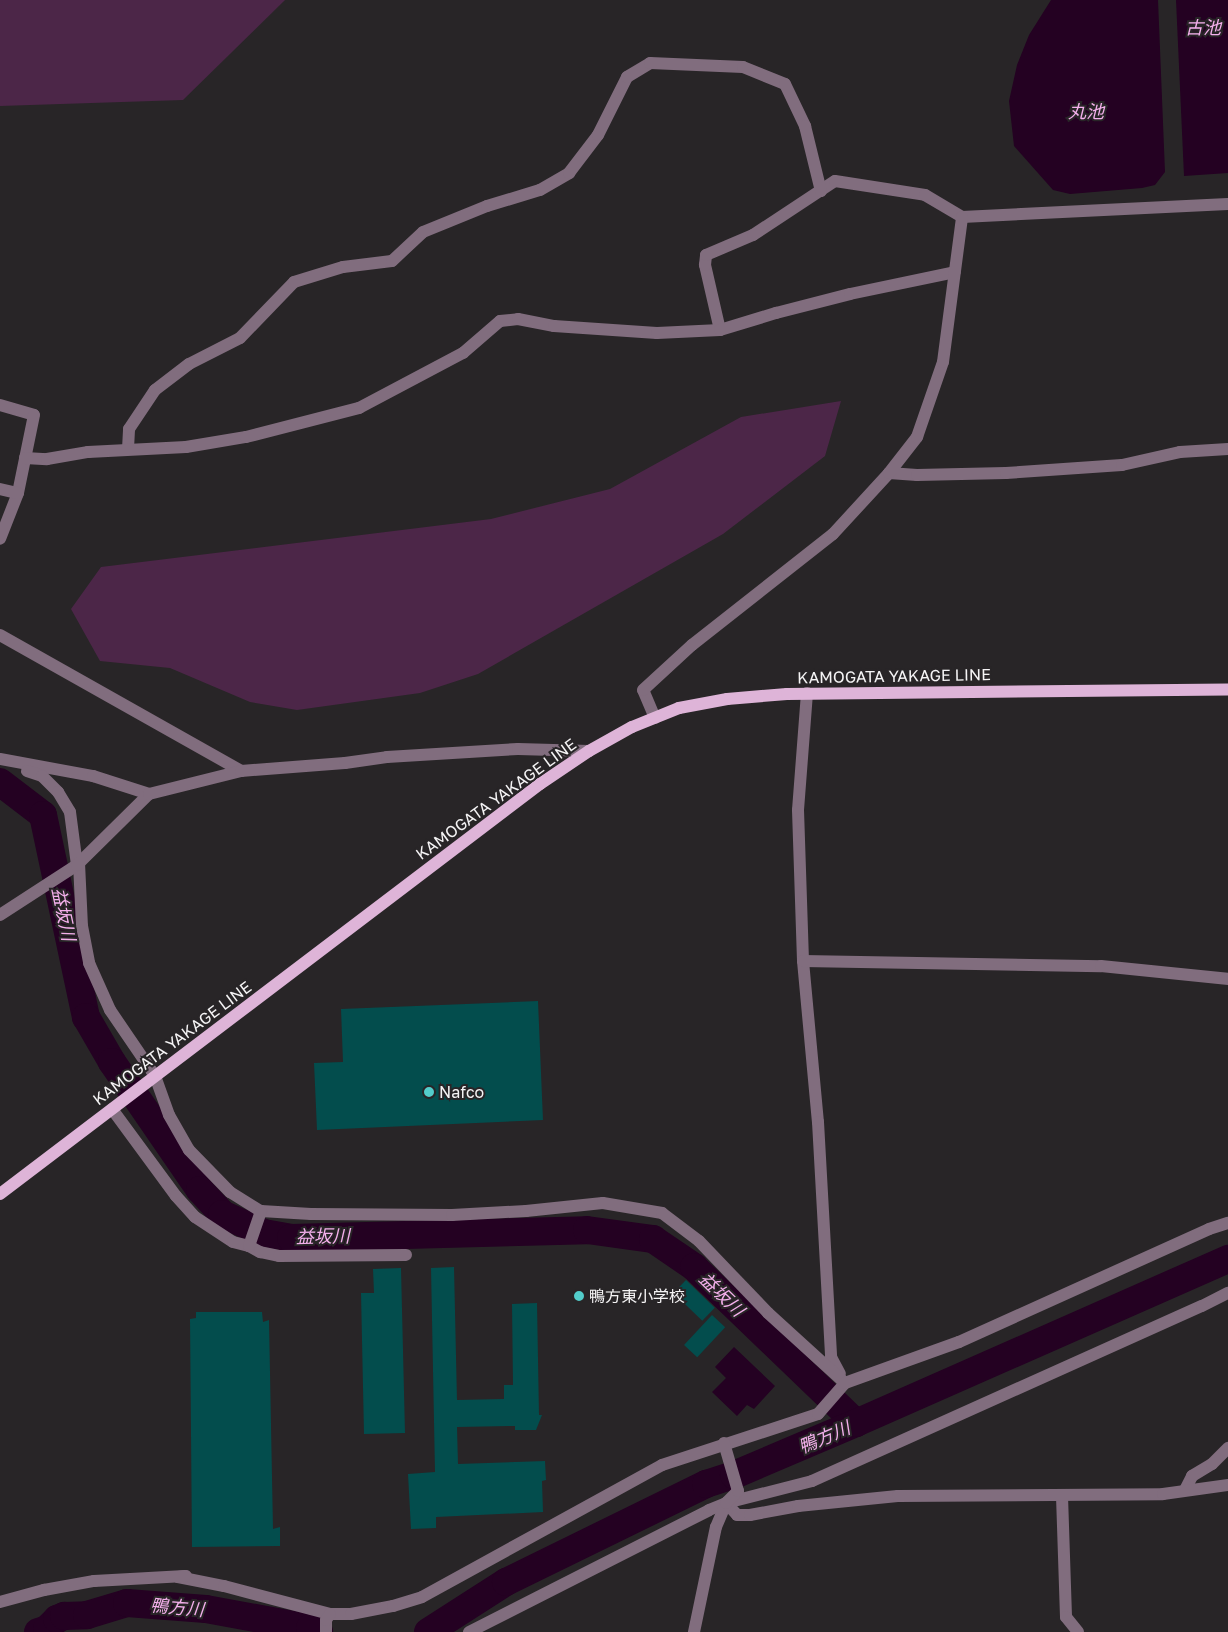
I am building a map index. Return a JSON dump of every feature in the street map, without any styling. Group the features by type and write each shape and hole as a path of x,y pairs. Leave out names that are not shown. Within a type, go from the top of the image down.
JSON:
{"main road":[{"name":"KAMOGATA YAKAGE LINE","path":"0,1194 540,784 589,751 632,727 679,708 727,699 807,693 1228,689"}],"street":[{"path":"128,449 129,428 155,390 188,364 240,338 294,282 343,267 392,262 423,232 487,206 540,190 569,173 598,135 627,77 650,63 743,67 785,84 805,126 821,190"},
{"path":"720,330 706,265 706,255 753,235 835,181 924,195 962,217 1228,204"},
{"path":"655,718 643,690 692,646 833,534 889,473 917,437 943,362 958,262 962,217"},
{"path":"25,458 47,459 88,452 186,447 238,438 358,408 463,353 500,321 518,319 554,326 657,333 720,330 841,296 955,272"},
{"path":"0,405 34,415 18,493 0,539"},
{"path":"889,473 917,475 1035,471 1122,465 1180,452 1228,449"},
{"path":"0,489 18,493"},
{"path":"0,636 241,771"},
{"path":"807,693 798,810 803,961 818,1122 831,1357 844,1383"},
{"path":"0,915 76,866 150,794 241,771 345,763 386,757 509,750 589,751"},
{"path":"0,760 93,776 150,794"},
{"path":"0,760 42,776 58,792 70,812 82,926 89,963 110,1010 152,1078 169,1115 190,1150 230,1192 261,1211 359,1215 452,1215 526,1211 603,1203 662,1213 699,1241 768,1313 844,1383"},
{"path":"803,961 1101,966 1228,979"},
{"path":"112,1109 176,1196 195,1217 233,1242 249,1246 260,1252 280,1256 406,1255"},
{"path":"249,1246 261,1211"},
{"path":"0,1602 44,1590 94,1581 186,1576 178,1577 224,1586 328,1622 351,1614 393,1606 422,1597 662,1465 725,1448 818,1414 844,1383 959,1342 1209,1229 1228,1223"},
{"path":"469,1632 642,1543 726,1503 812,1481 1228,1293"},
{"path":"694,1632 697,1608 716,1526 726,1503 738,1491 725,1448"},
{"path":"1186,1490 1192,1476 1212,1464 1228,1448"},
{"path":"726,1503 737,1515 750,1515 798,1506 898,1496 1163,1494 1228,1485"},
{"path":"1062,1496 1066,1617 1078,1632"}],"shaded area":[{"path":"0,0 285,0 183,100 0,106"},
{"path":"841,401 825,456 723,534 478,674 420,693 297,710 250,702 170,668 100,661 71,609 101,567 491,519 610,489 741,417"}],"water":[{"name":"丸池","path":"1051,0 1158,0 1165,172 1155,185 1142,188 1070,194 1053,190 1014,146 1009,101 1017,65 1029,35"},
{"name":"古池","path":"1176,0 1228,0 1228,173 1184,176"},
{"path":"734,1347 775,1386 754,1409 747,1405 737,1416 712,1392 726,1378 715,1367"}],"building":[{"name":"Nafco","path":"538,1001 543,1120 317,1130 314,1063 343,1062 341,1009"},
{"path":"454,1267 457,1400 504,1399 504,1385 513,1385 512,1304 537,1303 539,1415 542,1415 536,1430 515,1430 515,1426 457,1427 458,1464 545,1461 546,1480 542,1481 543,1512 436,1517 436,1528 411,1529 408,1474 435,1472 431,1268"},
{"path":"401,1268 405,1433 364,1434 361,1293 374,1293 373,1269"},
{"path":"686,1280 715,1308 702,1321 673,1293"},
{"path":"196,1312 262,1312 263,1322 269,1320 273,1529 280,1527 280,1546 192,1547 190,1319 196,1318"},
{"path":"712,1315 725,1327 697,1357 684,1345"}],"waterway":[{"name":"益坂川","path":"0,782 43,815 86,1017 112,1062 200,1190 222,1214 264,1233 291,1238 587,1230 653,1239 694,1267 856,1423"},
{"name":"鴨方川","path":"428,1632 506,1582 706,1484 734,1475 856,1423 1228,1259"},
{"name":"鴨方川","path":"38,1632 47,1629 57,1619 64,1616 87,1615 127,1603 206,1609 310,1628 319,1632"}],"place":[{"name":"Nafco","path":"429,1092"},
{"name":"鴨方東小学校","path":"579,1296"}]}
